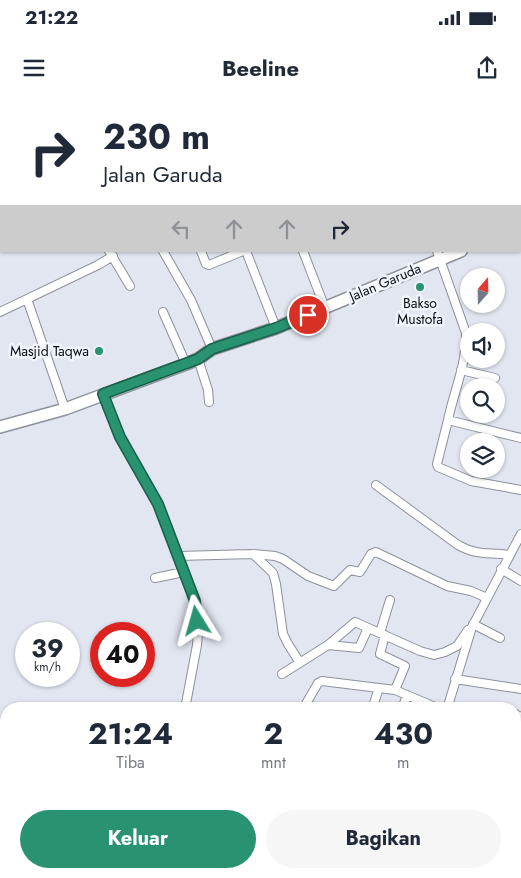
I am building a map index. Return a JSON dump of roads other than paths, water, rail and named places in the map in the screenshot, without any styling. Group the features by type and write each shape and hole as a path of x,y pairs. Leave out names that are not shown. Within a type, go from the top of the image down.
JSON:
{"highway":[{"name":"Jalan Garuda","path":"0,427 65,409 186,364 198,359 212,349 276,328 325,308 439,255 456,252"}],"street":[{"path":"165,252 191,300 212,349"},
{"path":"200,252 206,264 209,265 242,252"},
{"path":"245,252 276,328"},
{"path":"303,252 325,308"},
{"path":"0,312 98,265 111,254 130,286"},
{"path":"439,255 466,334 465,352 437,464 438,467 465,479 521,490"},
{"path":"27,298 65,409"},
{"path":"163,312 186,364"},
{"path":"198,359 210,402"},
{"path":"461,370 495,378"},
{"path":"103,394 120,437 158,504 195,601 198,632 197,645 187,702"},
{"path":"448,420 521,438"},
{"path":"376,485 458,545 481,554 509,555"},
{"path":"449,702 473,626 501,569 521,534"},
{"path":"178,556 253,554 279,557 308,576 334,586 350,570 360,572 371,554 376,552 447,586 487,598"},
{"path":"253,554 273,574 284,634 296,657"},
{"path":"501,569 521,580"},
{"path":"155,578 184,572"},
{"path":"390,600 380,654 405,666 394,690"},
{"path":"282,674 296,657 328,645 355,622 420,651 434,655 457,646 466,631 473,626"},
{"path":"473,626 500,638"},
{"path":"328,645 359,648 368,628"},
{"path":"455,679 521,689"},
{"path":"308,702 321,681 394,690 424,702"},
{"path":"375,702 380,688"},
{"path":"404,702 407,695"}],"place":[{"name":"Bakso Mustofa","path":"420,287"},
{"name":"Masjid Taqwa","path":"99,351"}]}
